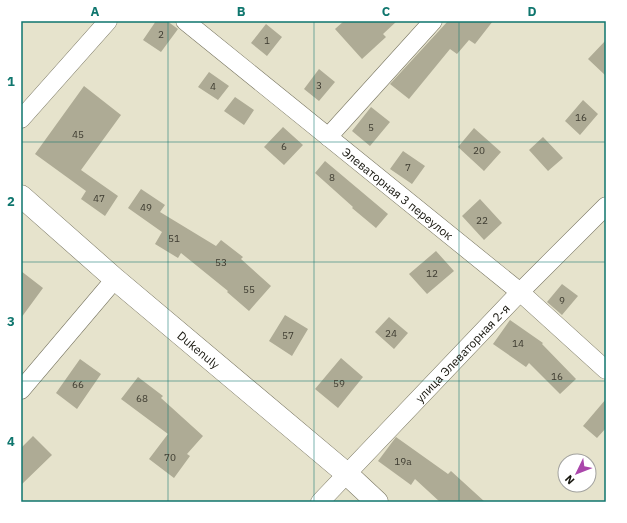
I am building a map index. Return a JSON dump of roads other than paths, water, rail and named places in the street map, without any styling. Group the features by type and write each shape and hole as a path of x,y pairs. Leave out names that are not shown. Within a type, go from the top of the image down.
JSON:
{"street":[{"path":"21,119 108,21"},
{"name":"Элеваторная 3 переулок","path":"185,21 520,292 606,370"},
{"path":"328,137 433,21"},
{"name":"Dukenuly","path":"21,196 115,279 347,474 377,502"},
{"name":"улица Элеваторная 2-я","path":"320,502 520,292 606,206"},
{"path":"21,390 115,279"}]}
